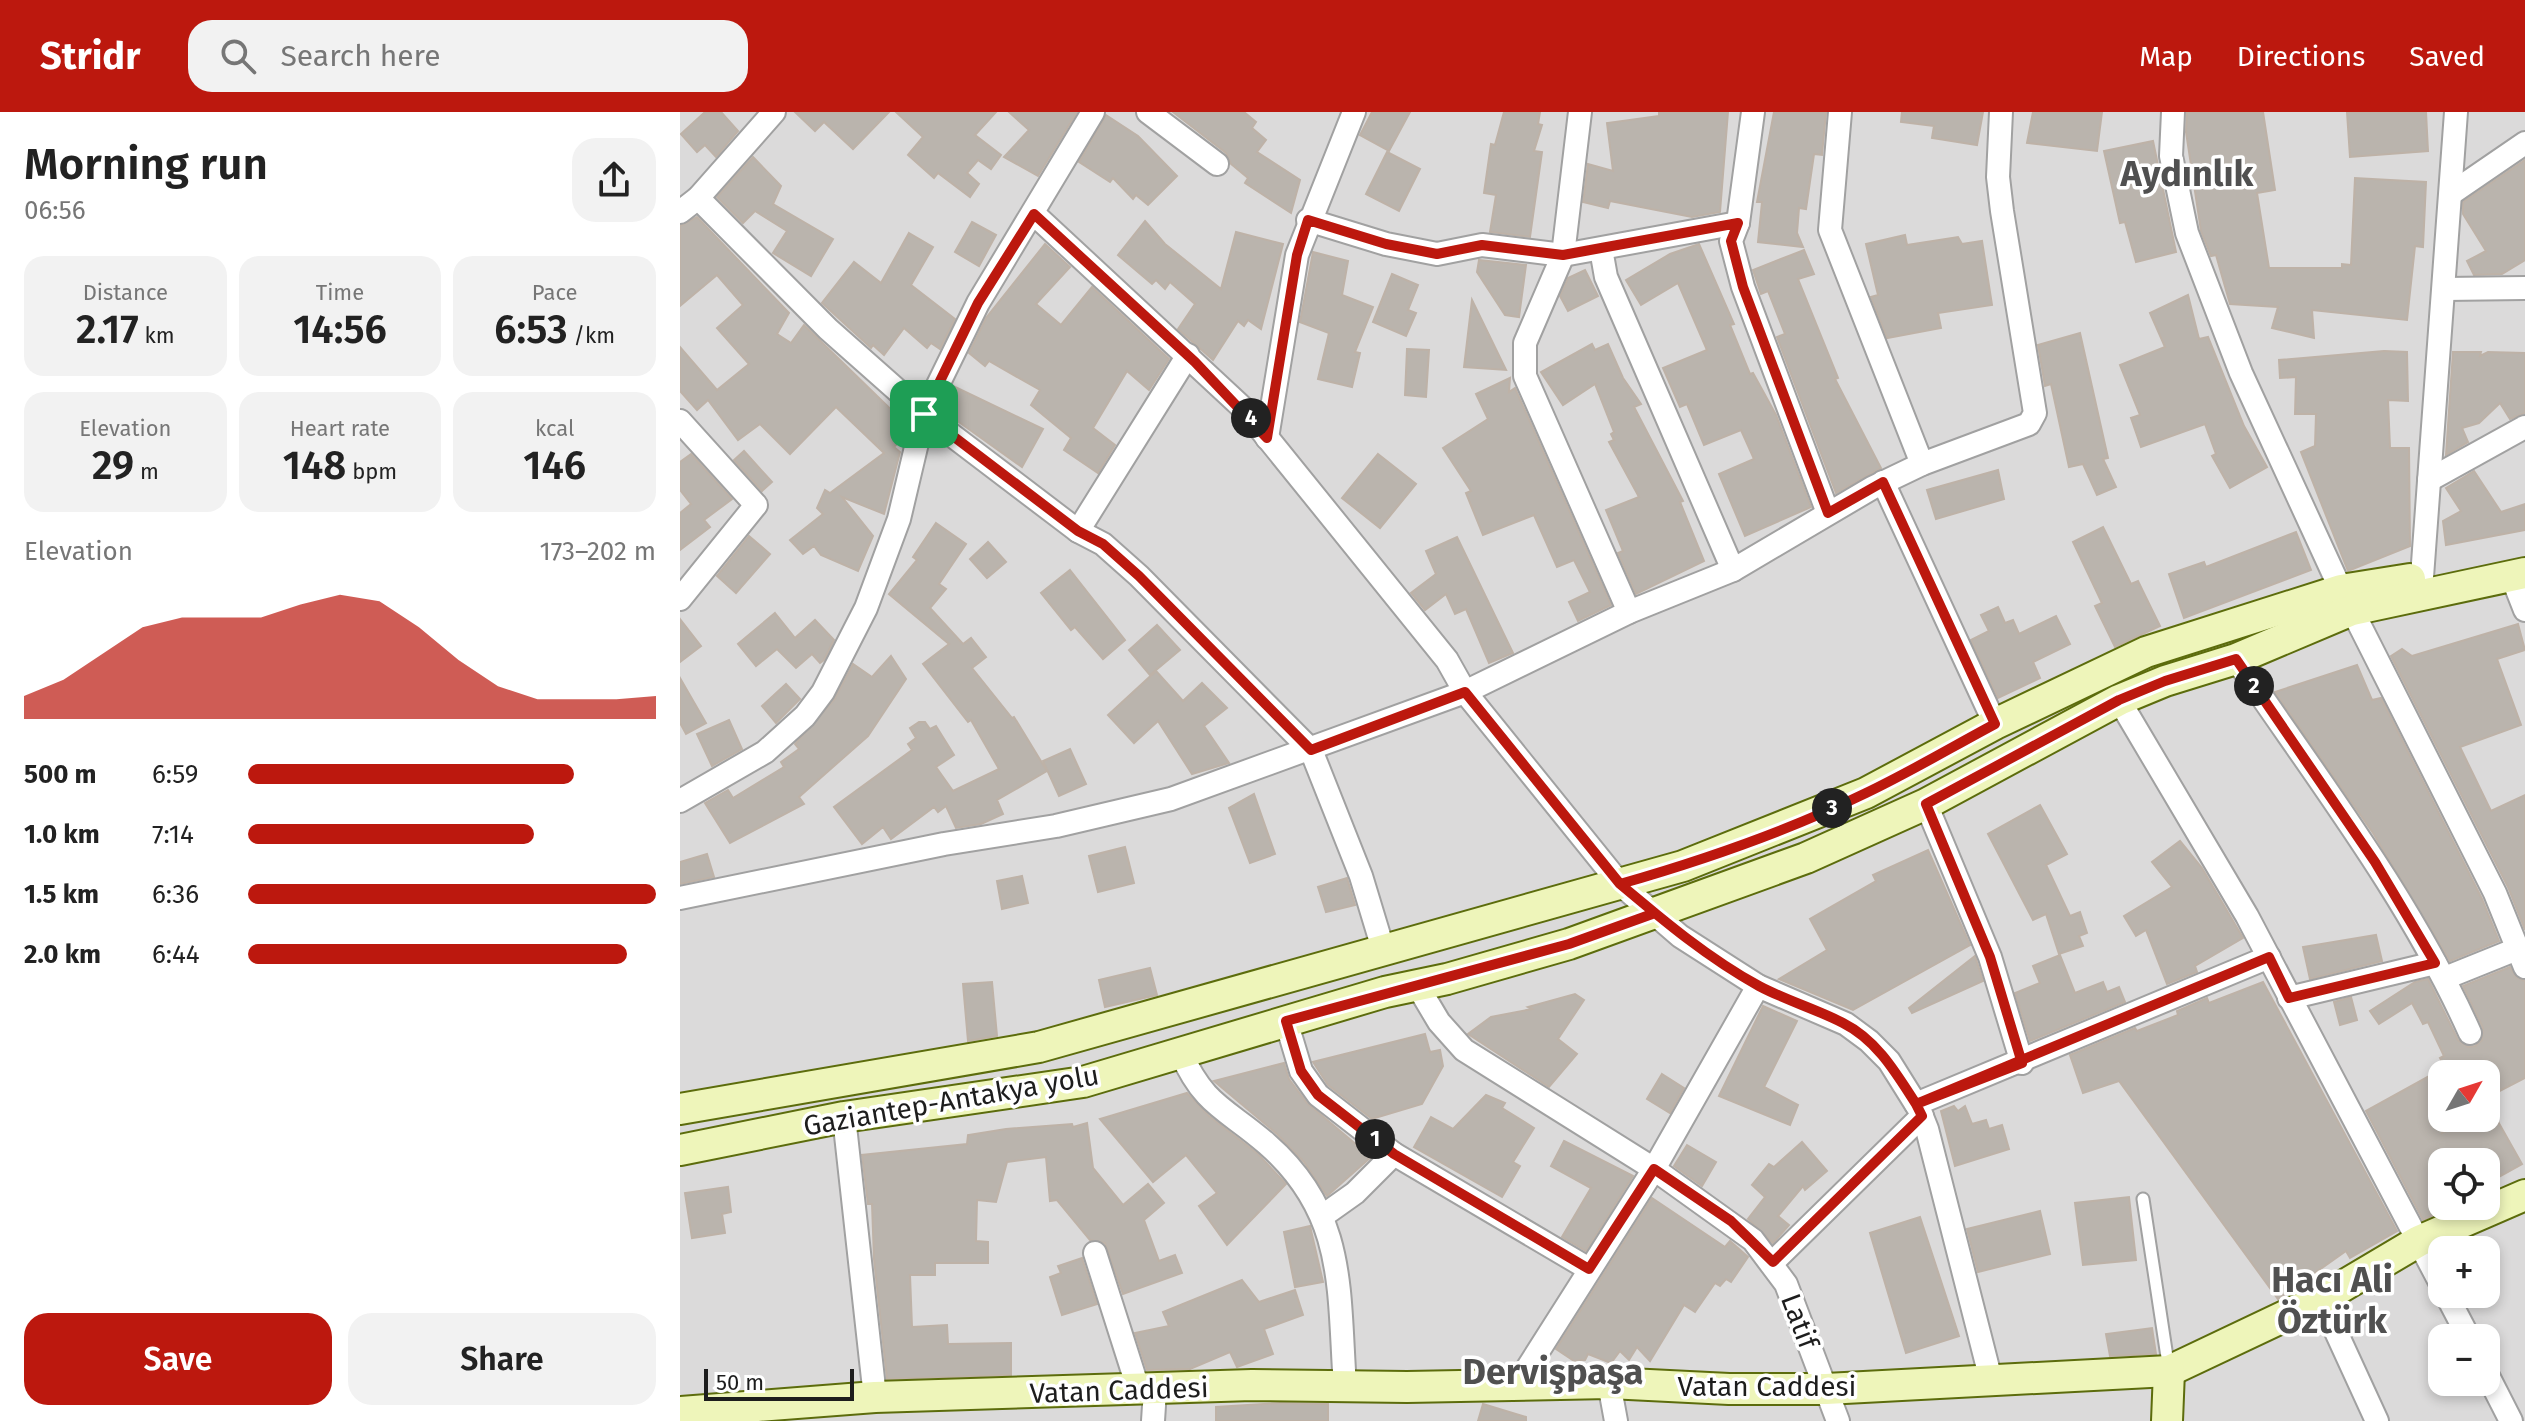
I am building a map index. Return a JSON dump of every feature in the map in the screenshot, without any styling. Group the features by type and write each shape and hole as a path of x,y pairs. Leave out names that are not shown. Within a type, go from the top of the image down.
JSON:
{"main road":[{"name":"Gaziantep-Antakya yolu","path":"680,1150 844,1117 1083,1082 1286,1021 1569,944 1806,858 1926,804 2119,700 2165,681 2236,659 2346,600 2521,567"},
{"name":"Gaziantep-Antakya yolu","path":"680,1109 1039,1047 1683,866 1866,793 1995,724 2146,652 2422,577 2521,567"},
{"name":"Vatan Caddesi","path":"680,1412 834,1411 875,1397 1252,1385 1609,1383 1826,1389 2169,1371 2321,1299 2419,1241 2525,1195"},
{"path":"2167,1421 2169,1371"}],"street":[{"path":"680,212 698,198 774,112"},
{"path":"680,801 765,752 805,716 823,692 866,608 888,549 924,414 978,303 1093,112"},
{"path":"1148,112 1217,164"},
{"path":"1267,438 1297,255 1308,220 1354,112"},
{"path":"1580,112 1563,255 1525,343 1525,376 1629,612"},
{"path":"1753,112 1738,223 1731,241 1743,287 1828,513"},
{"path":"1840,112 1830,230 1922,464"},
{"path":"680,898 1157,803 1311,750 1465,692 1629,612 1733,570 1883,482 2029,424 2035,413 1998,177 2001,112"},
{"path":"2173,112 2171,156 2187,233 2241,373 2346,600 2495,893 2521,958 2289,998"},
{"path":"2422,577 2456,112"},
{"path":"2452,193 2525,143"},
{"path":"698,198 828,329 924,414 1078,531 1103,544 1139,576 1311,750 1361,876 1384,952"},
{"path":"1034,214 1245,410 1447,660 1465,692 1620,884 1680,936 1758,986 1846,1024 1889,1061 1919,1110 1991,1380"},
{"path":"1308,220 1386,244 1437,254 1482,245 1563,255 1738,223"},
{"path":"1601,249 1606,277 1733,570"},
{"path":"2445,289 2525,288"},
{"path":"1078,531 1188,355"},
{"path":"680,421 756,505 680,599"},
{"path":"2429,480 2525,427"},
{"path":"1883,482 1995,724"},
{"path":"2521,567 2525,610"},
{"path":"2236,659 2375,862 2440,970 2470,1033"},
{"path":"2119,700 2269,957 2428,1259"},
{"path":"1926,804 1990,957 2022,1063"},
{"path":"1773,1262 1919,1110 2269,957"},
{"name":"Latif","path":"1417,985 1439,1022 1464,1050 1731,1221 1773,1262 1786,1284 1838,1421"},
{"path":"1518,1383 1654,1169 1758,986"},
{"path":"1286,1021 1301,1071 1313,1089 1394,1154 1589,1269"},
{"path":"1181,1053 1207,1098 1276,1152 1324,1215 1335,1248 1345,1386"},
{"path":"844,1117 875,1397"},
{"path":"1324,1215 1355,1193 1394,1154"},
{"path":"1095,1253 1146,1389 1153,1421"},
{"path":"2321,1299 2377,1421"},
{"path":"1609,1383 1616,1421"},
{"path":"2498,1396 2511,1421"}],"lane":[{"path":"2143,1199 2169,1371"}],"shaded area":[{"path":"680,112 2525,112 2525,1421 680,1421"}],"building":[{"path":"705,112 721,112 738,131 716,157 705,145 697,152 681,134"},
{"path":"795,112 889,112 853,149 824,122 815,131"},
{"path":"896,112 996,112 975,135 1001,155 991,169 978,160 967,173 979,184 970,197 938,173 934,178 908,155 923,137"},
{"path":"1009,112 1077,112 1038,176 1004,157 1029,130"},
{"path":"1173,112 1244,112 1256,122 1252,128 1266,140 1257,152 1300,180 1291,213 1245,183 1248,178 1231,164 1226,153"},
{"path":"1372,112 1410,112 1389,151 1360,135"},
{"path":"1504,112 1540,112 1538,124 1542,125 1534,151 1542,152 1530,237 1490,232 1496,195 1484,193 1491,144 1495,145"},
{"path":"1659,112 1728,112 1720,212 1692,217 1610,201 1608,208 1583,202 1588,164 1613,171 1607,123 1659,116"},
{"path":"1774,112 1826,112 1822,155 1814,154 1806,209 1799,208 1797,233 1803,247 1758,242 1762,202 1757,202"},
{"path":"1902,112 1983,112 1977,145 1932,138 1934,126 1901,122"},
{"path":"2033,112 2102,112 2097,151 2027,143"},
{"path":"2187,112 2263,112 2275,190 2257,193 2269,268 2342,268 2342,264 2351,265 2355,178 2426,182 2423,247 2415,246 2407,320 2312,310 2314,338 2272,328 2278,307 2230,304 2216,255 2211,256 2201,231 2186,132"},
{"path":"2347,112 2426,112 2428,151 2350,157"},
{"path":"1106,115 1138,136 1177,176 1148,205 1136,195 1133,199 1113,178 1110,182 1079,162"},
{"path":"2153,141 2176,252 2136,262 2125,222 2120,223 2104,151"},
{"path":"1387,152 1420,169 1399,211 1366,194"},
{"path":"753,157 781,186 773,204 833,239 811,276 773,253 787,231 755,211 743,223 717,197"},
{"path":"2525,160 2525,260 2502,274 2474,275 2467,261 2486,251 2463,214 2463,202"},
{"path":"697,217 789,313 777,334 791,343 804,325 907,425 904,437 894,447 900,452 884,514 842,497 873,536 858,571 821,555 814,546 803,554 790,540 823,514 817,508 825,490 830,493 884,453 836,407 790,454 760,424 738,440 708,400 697,410 680,391 680,347 717,390 749,364 717,328 743,305 717,275 680,306 680,226"},
{"path":"1145,221 1165,244 1221,289 1236,232 1283,244 1261,329 1248,320 1244,326 1238,321 1213,360 1178,329 1195,304 1170,282 1165,289 1156,280 1152,284 1118,255"},
{"path":"972,222 996,235 979,266 955,252"},
{"path":"909,233 933,247 911,285 955,319 940,349 931,343 927,348 904,328 884,355 873,345 871,348 822,303 854,262 881,283"},
{"path":"1905,235 1907,245 1958,237 1962,244 1982,241 1992,305 1938,313 1941,328 1887,338 1871,297 1878,295 1866,244"},
{"path":"1045,244 1070,267 1036,304 1061,325 1092,287 1169,359 1149,390 1127,371 1093,428 1115,445 1098,473 1064,450 1071,438 1031,405 1040,390 989,361 985,366 969,353 986,318"},
{"path":"1699,244 1734,324 1730,325 1750,374 1753,373 1776,415 1811,507 1745,536 1719,474 1754,459 1741,430 1704,445 1687,404 1680,407 1663,368 1707,350 1678,283 1641,305 1626,280 1670,254"},
{"path":"1804,250 1814,274 1798,279 1838,378 1835,379 1881,468 1836,493 1777,337 1785,334 1768,291 1761,294 1753,270"},
{"path":"1313,252 1348,261 1342,295 1373,307 1355,352 1360,353 1352,387 1318,379 1329,333 1300,322"},
{"path":"1479,260 1526,265 1519,317 1505,315 1477,272"},
{"path":"1585,270 1598,296 1568,311 1560,296 1568,278"},
{"path":"1392,274 1418,285 1408,310 1416,313 1406,336 1373,322"},
{"path":"2188,295 2199,339 2208,337 2244,426 2267,467 2230,488 2212,456 2216,454 2205,424 2141,447 2131,418 2140,415 2120,365 2165,347 2150,313"},
{"path":"1472,300 1506,370 1464,367"},
{"path":"2080,333 2108,458 2103,459 2116,487 2097,495 2083,464 2069,467 2051,384 2045,386 2038,345"},
{"path":"1592,344 1595,350 1608,344 1623,378 1641,404 1634,407 1683,501 1680,502 1704,561 1636,594 1618,553 1623,551 1606,510 1639,497 1609,442 1614,440 1611,434 1614,432 1595,384 1563,405 1541,372"},
{"path":"1407,349 1429,350 1426,397 1405,395"},
{"path":"2384,351 2407,352 2408,401 2388,400 2390,448 2409,448 2410,546 2348,571 2301,452 2315,446 2316,414 2295,414 2296,377 2280,378 2279,360"},
{"path":"2453,352 2481,352 2480,356 2488,352 2525,353 2525,413 2510,419 2500,403 2479,423 2462,428 2468,442 2446,455"},
{"path":"1510,378 1509,392 1515,388 1611,605 1578,621 1569,602 1590,592 1574,560 1557,567 1534,515 1483,535 1466,493 1471,491 1443,448 1488,419 1476,394"},
{"path":"953,386 1043,429 1022,467 942,410"},
{"path":"744,451 772,482 762,491 734,460"},
{"path":"691,454 732,499 704,520 710,527 680,550 680,513 691,504 680,490 680,462"},
{"path":"1378,454 1416,484 1380,528 1342,498"},
{"path":"1998,470 2004,499 1936,519 1927,490"},
{"path":"2474,471 2501,512 2525,504 2525,530 2446,545 2443,521 2461,511 2446,488"},
{"path":"936,523 966,544 939,584 946,589 930,608 963,644 971,638 986,657 972,668 1014,717 1047,771 997,800 1003,814 981,824 956,828 946,806 938,812 934,807 891,839 883,827 862,844 834,807 912,750 908,744 916,738 910,728 919,722 925,722 930,729 936,726 954,755 936,767 953,791 999,769 971,720 968,722 923,664 949,644 889,594 917,560 913,557"},
{"path":"2103,527 2131,584 2138,581 2160,626 2115,647 2095,606 2102,603 2073,542"},
{"path":"2296,532 2311,570 2184,618 2169,574 2204,562 2206,567"},
{"path":"749,536 770,554 736,593 717,576"},
{"path":"1457,537 1513,653 1489,663 1466,609 1455,614 1446,594 1425,610 1411,593 1436,574 1426,551"},
{"path":"988,542 1006,562 987,578 970,559"},
{"path":"1070,570 1125,640 1103,659 1075,627 1071,630 1041,593"},
{"path":"1998,607 2005,623 2013,620 2019,634 2056,616 2070,644 2033,662 2040,678 1998,698 1971,640 1989,631 1981,615"},
{"path":"775,613 795,638 815,620 834,640 824,660 820,663 812,654 796,668 777,649 756,666 738,644"},
{"path":"680,619 701,646 680,662"},
{"path":"2518,624 2525,650 2497,659 2521,725 2460,747 2491,811 2525,795 2525,930 2508,887 2391,656 2402,649 2412,656"},
{"path":"1157,625 1180,650 1150,675 1129,650"},
{"path":"891,656 906,679 868,736 799,797 804,804 730,843 705,803 728,790 733,798 784,767 781,762 799,749 795,744 834,700 853,664 872,677"},
{"path":"2357,665 2372,700 2381,698 2482,899 2499,941 2450,961 2373,833 2275,692"},
{"path":"1156,671 1183,701 1202,683 1227,708 1204,726 1229,763 1192,774 1158,721 1134,743 1108,715"},
{"path":"680,678 706,723 686,734 680,723"},
{"path":"786,684 800,699 776,723 762,706"},
{"path":"729,720 742,749 712,766 697,734"},
{"path":"1070,749 1086,784 1059,796 1043,761"},
{"path":"1254,794 1275,854 1250,863 1229,808"},
{"path":"2040,805 2067,854 2046,865 2070,916 2080,912 2087,933 2079,936 2083,946 2059,954 2046,914 2033,920 1988,834"},
{"path":"2180,841 2202,868 2243,938 2195,966 2197,972 2167,984 2146,930 2136,936 2124,916 2172,887 2152,862"},
{"path":"1125,847 1134,883 1098,892 1089,856"},
{"path":"1928,850 1970,945 1853,1010 1779,979 1827,950 1810,919 1876,881 1873,875"},
{"path":"707,854 714,877 680,884 680,862"},
{"path":"1022,876 1028,903 1002,909 997,881"},
{"path":"1347,878 1355,905 1326,912 1318,887"},
{"path":"2376,935 2382,961 2310,979 2303,947"},
{"path":"2060,955 2075,993 2103,982 2107,992 2119,987 2125,1002 2030,1041 2015,993 2040,983 2033,966"},
{"path":"1975,956 1983,981 1912,1013 1909,1008"},
{"path":"2510,967 2516,977 2525,981 2525,1078 2500,1091 2500,1060 2441,1060 2444,1056 2428,1022 2423,1024 2412,1003 2379,1024 2370,1011 2415,982 2428,979 2458,1040 2468,1047 2475,1046 2482,1040 2483,1028 2463,986"},
{"path":"1150,968 1157,995 1105,1007 1099,980"},
{"path":"992,982 997,1036 968,1041 963,984"},
{"path":"2263,982 2397,1231 2350,1258 2346,1251 2278,1299 2119,1081 2083,1093 2070,1055 2135,1028 2137,1031 2178,1015 2177,1011 2207,998 2209,1003"},
{"path":"1575,994 1584,1000 1558,1039 1577,1054 1549,1087 1468,1034 1491,1017 1532,1009 1528,1007"},
{"path":"2351,997 2357,1020 2340,1025 2334,1002"},
{"path":"1763,1006 1797,1021 1764,1087 1798,1105 1790,1125 1719,1096"},
{"path":"1425,1034 1430,1052 1440,1050 1443,1066 1422,1104 1372,1119 1328,1085 1313,1062"},
{"path":"1284,1063 1289,1079 1307,1103 1371,1157 1327,1196 1304,1162 1277,1134 1214,1081"},
{"path":"1662,1074 1684,1088 1670,1113 1647,1099"},
{"path":"2428,1077 2428,1132 2500,1132 2500,1125 2522,1164 2500,1176 2500,1148 2428,1148 2428,1218 2423,1220 2366,1111"},
{"path":"1187,1093 1209,1116 1258,1154 1286,1184 1227,1245 1199,1206 1217,1193 1186,1155 1153,1182 1100,1119"},
{"path":"1486,1095 1505,1103 1502,1108 1534,1128 1513,1162 1520,1166 1502,1197 1414,1147 1431,1117 1453,1129"},
{"path":"1954,1106 1958,1111 1965,1106 1972,1124 1986,1120 1989,1129 2002,1125 2009,1149 1955,1166 1941,1111"},
{"path":"1087,1123 1093,1168 1123,1205 1148,1184 1164,1203 1144,1220 1159,1261 1175,1255 1182,1273 1123,1294 1105,1243 1090,1240 1057,1200 1050,1201 1046,1157 1007,1162 996,1202 977,1200 976,1241 988,1242 988,1263 935,1263 935,1275 910,1275 912,1327 947,1325 948,1344 1011,1343 1011,1375 887,1379 874,1259 872,1204 868,1204 862,1155 967,1144 968,1135 1006,1129 1072,1124 1073,1127"},
{"path":"1564,1141 1633,1176 1586,1251 1562,1237 1591,1188 1551,1166"},
{"path":"1802,1142 1827,1171 1805,1190 1803,1186 1778,1216 1789,1225 1773,1243 1748,1219 1765,1197 1752,1185 1769,1164 1774,1167"},
{"path":"1687,1145 1716,1162 1702,1186 1674,1166"},
{"path":"728,1187 731,1212 722,1214 725,1233 692,1238 685,1193"},
{"path":"2129,1197 2136,1260 2083,1265 2075,1203"},
{"path":"1652,1198 1725,1247 1730,1241 1748,1257 1731,1282 1726,1279 1720,1286 1715,1283 1695,1312 1684,1305 1650,1361 1637,1347 1629,1360 1620,1351 1611,1363 1588,1354 1585,1360 1574,1361 1556,1349"},
{"path":"2040,1211 2050,1254 1978,1272 1967,1229"},
{"path":"1920,1217 1959,1336 1906,1353 1870,1233"},
{"path":"1310,1226 1323,1282 1295,1287 1284,1232"},
{"path":"1082,1258 1097,1304 1062,1315 1050,1277 1061,1273 1058,1266"},
{"path":"1242,1280 1259,1302 1295,1290 1303,1315 1264,1329 1273,1354 1237,1367 1230,1352 1190,1369 1147,1370 1135,1333 1169,1326 1163,1312"},
{"path":"2152,1328 2156,1354 2110,1356 2106,1334"},
{"path":"1328,1404 1328,1421 1216,1421 1216,1407"},
{"path":"1483,1404 1526,1417 1526,1421 1478,1421"}],"district":[{"name":"Aydınlık","path":"2187,173"},
{"name":"Hacı Ali Öztürk","path":"2332,1300"},
{"name":"Dervişpaşa","path":"1553,1371"}],"route":[{"path":"924,414 978,303 1034,214 1245,410 1267,438 1287,308 1297,255 1308,220 1386,244 1437,254 1482,245 1563,255 1738,223 1731,241 1735,262 1828,513 1883,482 1995,724 1866,793 1784,828 1683,866 1620,884 1655,913 1680,936 1758,986 1846,1024 1869,1041 1889,1061 1916,1104 2022,1063 2269,957 2289,998 2435,963 2375,862 2236,659 2165,681 2119,700 1926,804 1990,957 2022,1063 1916,1104 1922,1116 1773,1262 1731,1221 1654,1169 1589,1269 1394,1154 1318,1095 1301,1071 1286,1021 1569,944 1655,913 1620,884 1465,692 1311,750 1139,576 1103,544 1078,531 924,414"}]}
